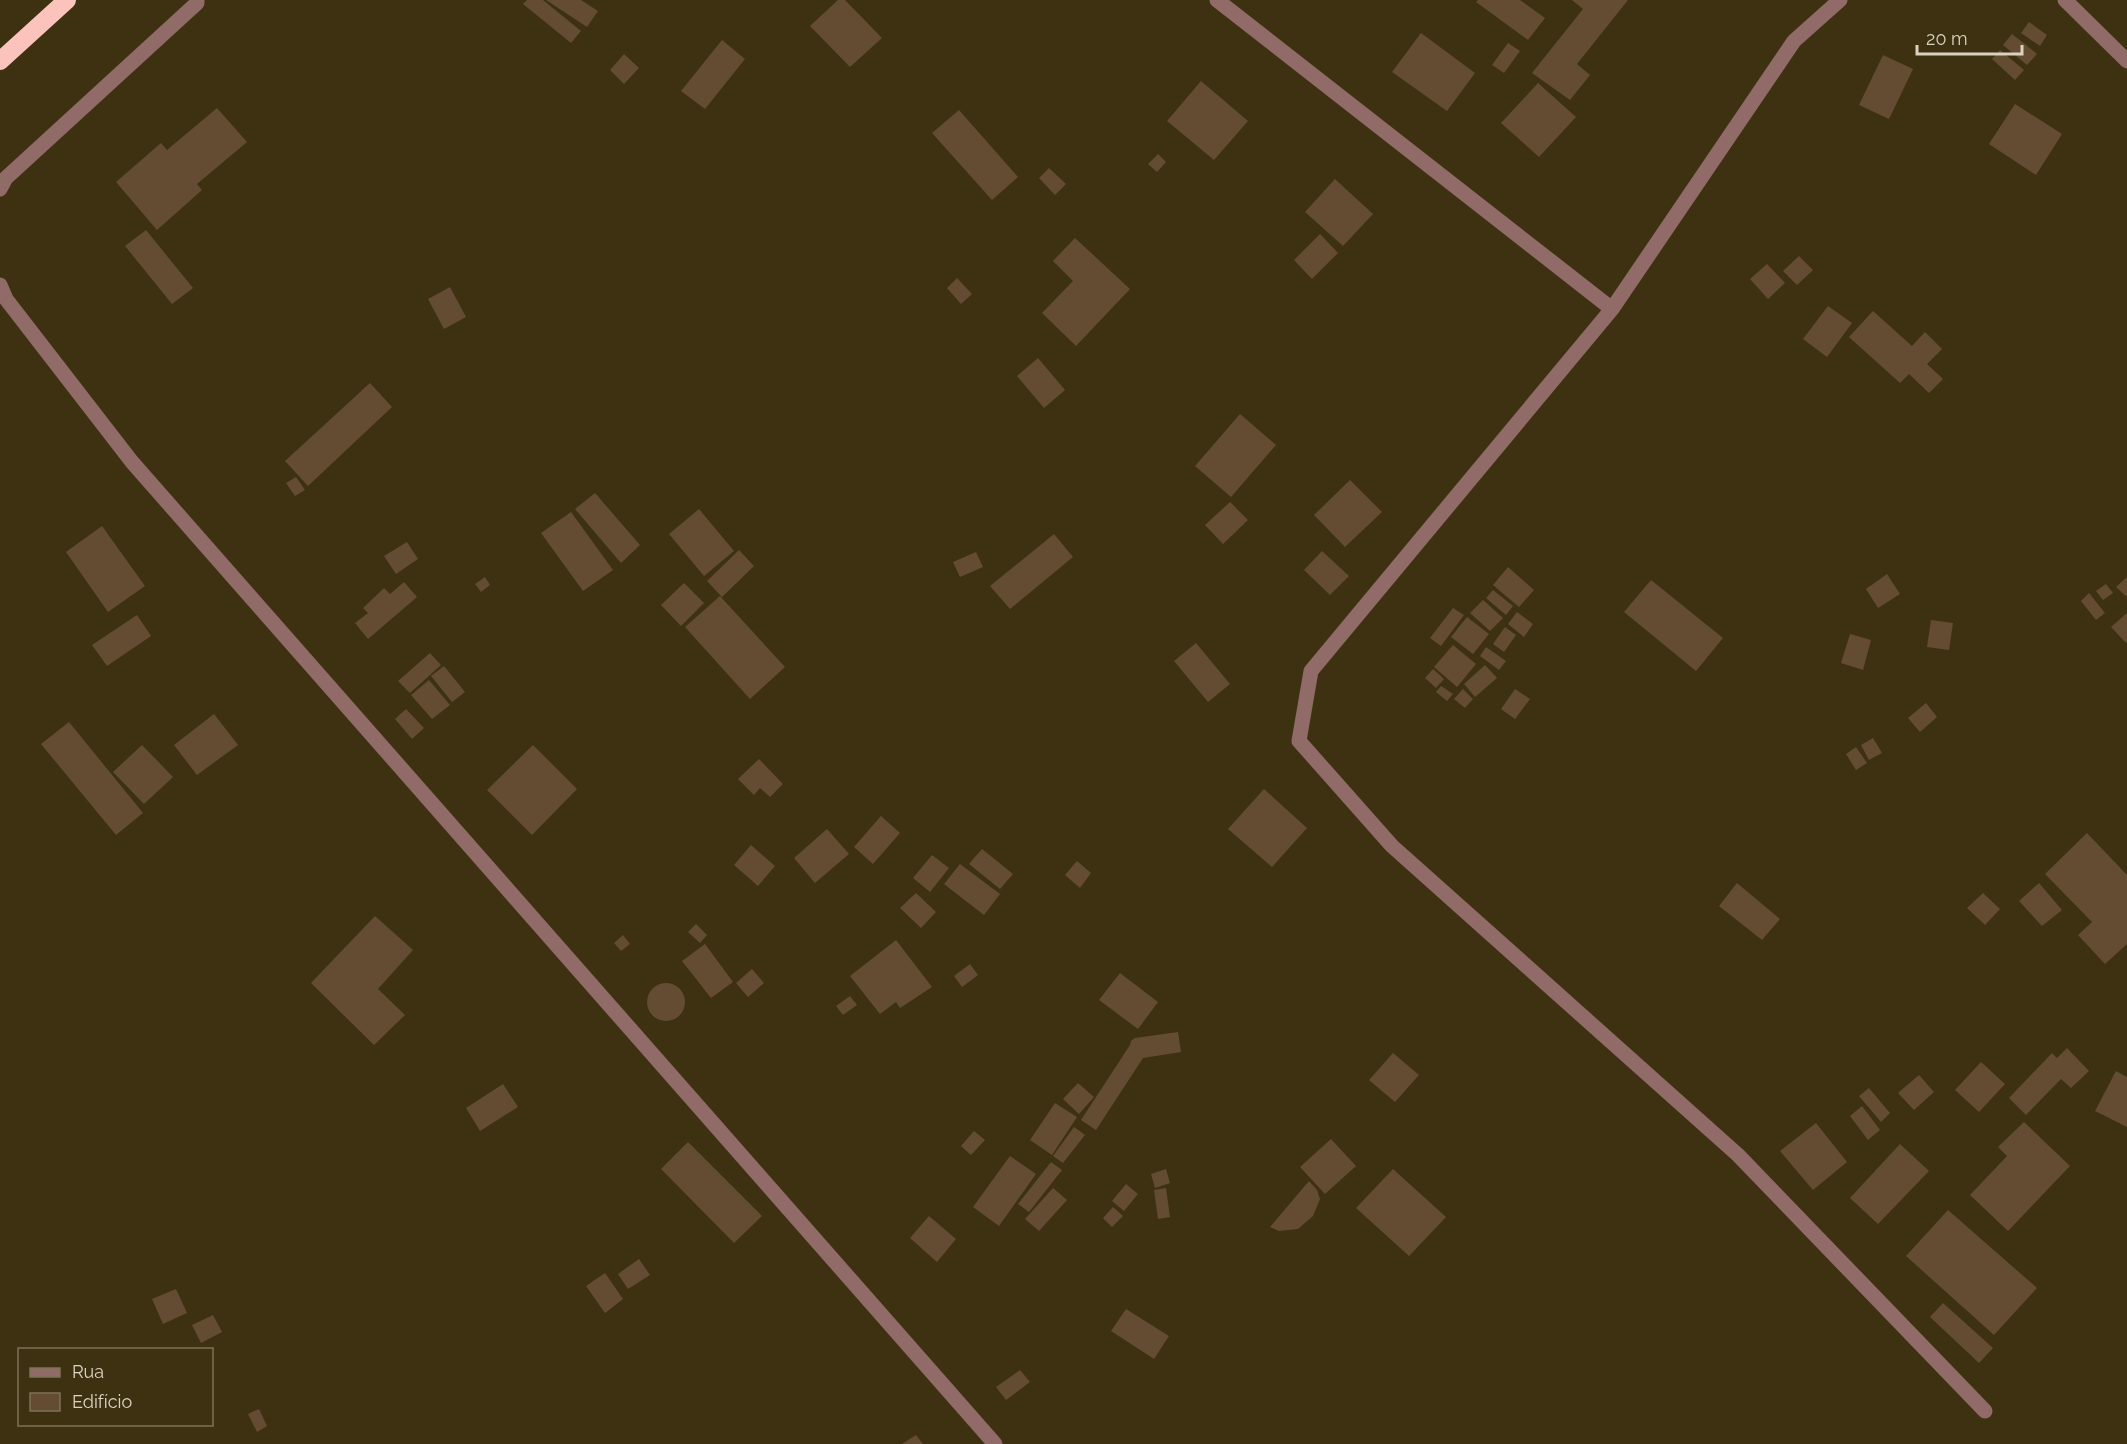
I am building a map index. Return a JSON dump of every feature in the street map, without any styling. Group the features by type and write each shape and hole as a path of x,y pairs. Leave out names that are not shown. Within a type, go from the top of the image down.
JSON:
{"highway":[{"path":"0,61 68,0"}],"street":[{"path":"0,189 6,178 197,3 197,0"},
{"path":"1217,0 1612,309"},
{"path":"1840,0 1794,41 1612,309 1311,671 1299,741 1392,846 1738,1155 1986,1411"},
{"path":"2065,0 2127,61"},
{"path":"0,285 6,299 132,462 995,1444"}],"building":[{"path":"527,0 543,0 581,31 571,43 523,4"},
{"path":"546,0 581,0 598,11 587,27"},
{"path":"838,0 845,0 882,38 850,67 810,26"},
{"path":"1478,0 1520,0 1545,18 1528,40 1476,2"},
{"path":"1572,0 1628,0 1577,64 1590,75 1570,100 1532,73 1583,9"},
{"path":"2029,22 2047,35 2040,46 2021,33"},
{"path":"1421,33 1475,73 1447,111 1392,72"},
{"path":"2012,34 2037,54 2027,65 2003,45"},
{"path":"722,40 745,59 705,109 681,91"},
{"path":"1508,43 1520,51 1504,73 1492,65"},
{"path":"2000,50 2024,70 2015,80 1992,59"},
{"path":"624,54 639,68 624,84 610,70"},
{"path":"1883,55 1913,69 1889,119 1859,105"},
{"path":"1201,81 1248,121 1214,160 1167,121"},
{"path":"1538,83 1576,117 1539,157 1501,123"},
{"path":"2015,104 2062,134 2036,175 1989,144"},
{"path":"217,108 247,142 197,184 202,190 157,230 116,182 161,143 167,150"},
{"path":"959,110 1018,177 992,200 932,133"},
{"path":"1158,154 1166,162 1157,172 1148,164"},
{"path":"1049,168 1066,184 1055,195 1039,178"},
{"path":"1335,179 1373,214 1343,246 1305,212"},
{"path":"146,230 193,288 172,304 125,246"},
{"path":"1320,234 1338,253 1312,279 1294,260"},
{"path":"1075,238 1130,289 1076,346 1042,313 1073,281 1053,261"},
{"path":"1799,256 1813,270 1797,285 1783,271"},
{"path":"1767,264 1785,283 1768,299 1750,279"},
{"path":"957,278 972,294 961,304 947,288"},
{"path":"450,287 466,317 444,329 428,299"},
{"path":"1828,306 1852,323 1827,357 1803,339"},
{"path":"1873,311 1912,346 1925,332 1942,349 1927,364 1943,379 1929,393 1909,374 1900,383 1849,337"},
{"path":"1038,358 1065,390 1044,408 1017,376"},
{"path":"370,383 392,407 308,486 285,461"},
{"path":"1240,414 1276,445 1231,497 1195,466"},
{"path":"296,477 305,490 295,496 286,483"},
{"path":"1350,480 1382,512 1345,547 1314,515"},
{"path":"595,493 640,545 621,563 575,509"},
{"path":"1230,502 1248,520 1223,544 1205,525"},
{"path":"699,509 734,551 704,576 669,534"},
{"path":"571,512 613,570 583,591 541,533"},
{"path":"102,526 145,586 108,612 66,552"},
{"path":"1054,534 1073,557 1010,609 990,586"},
{"path":"407,542 418,559 396,574 384,556"},
{"path":"739,550 754,566 722,597 707,581"},
{"path":"1322,551 1349,576 1330,595 1304,570"},
{"path":"976,552 983,567 960,577 953,562"},
{"path":"1508,567 1534,590 1519,607 1493,585"},
{"path":"1887,574 1900,594 1878,608 1866,589"},
{"path":"485,577 490,585 481,592 475,584"},
{"path":"2127,577 2127,597 2116,587"},
{"path":"1651,580 1723,638 1696,671 1624,612"},
{"path":"404,582 417,597 368,639 355,623 368,613 363,608 384,588 390,594"},
{"path":"684,583 704,603 681,626 661,605"},
{"path":"2106,584 2113,593 2103,600 2096,591"},
{"path":"1493,590 1513,606 1506,615 1486,598"},
{"path":"2089,593 2105,613 2096,620 2081,601"},
{"path":"720,596 785,667 750,699 685,627"},
{"path":"1483,600 1503,618 1490,631 1470,613"},
{"path":"1453,608 1464,615 1441,646 1430,638"},
{"path":"1517,612 1533,624 1524,637 1508,624"},
{"path":"2127,613 2127,642 2126,643 2111,627"},
{"path":"137,615 151,636 107,666 92,645"},
{"path":"1467,617 1489,634 1473,654 1451,637"},
{"path":"1931,620 1953,623 1949,650 1927,647"},
{"path":"1505,627 1516,635 1504,652 1493,644"},
{"path":"1850,634 1871,640 1863,670 1841,663"},
{"path":"1196,643 1230,684 1208,702 1174,661"},
{"path":"1453,645 1476,664 1457,687 1434,667"},
{"path":"1486,647 1506,661 1499,670 1480,656"},
{"path":"430,653 441,665 410,693 398,681"},
{"path":"1485,665 1497,678 1475,697 1464,684"},
{"path":"444,666 465,692 452,702 431,676"},
{"path":"1433,669 1444,679 1436,688 1425,678"},
{"path":"429,680 450,705 432,719 411,695"},
{"path":"1441,686 1453,694 1447,701 1436,692"},
{"path":"1463,689 1473,699 1465,708 1454,699"},
{"path":"1515,689 1530,699 1515,719 1501,709"},
{"path":"1926,703 1937,717 1920,732 1908,718"},
{"path":"406,709 424,728 412,739 395,719"},
{"path":"214,714 238,745 197,775 174,745"},
{"path":"69,722 143,813 116,835 41,744"},
{"path":"1873,738 1882,753 1869,760 1861,745"},
{"path":"142,745 173,777 144,804 113,772"},
{"path":"533,745 577,789 532,835 487,790"},
{"path":"1856,747 1867,763 1856,770 1846,754"},
{"path":"759,759 783,784 770,797 760,788 754,795 738,779"},
{"path":"1264,789 1307,828 1272,867 1228,829"},
{"path":"881,816 900,833 873,864 854,847"},
{"path":"827,829 849,854 815,883 794,858"},
{"path":"2087,833 2127,875 2127,944 2105,964 2078,935 2092,922 2045,874"},
{"path":"751,845 775,866 758,886 734,865"},
{"path":"982,849 1013,874 1000,889 969,864"},
{"path":"932,855 949,868 930,892 913,878"},
{"path":"1077,861 1091,873 1080,888 1065,875"},
{"path":"960,864 1000,894 984,915 944,884"},
{"path":"1737,883 1780,919 1762,940 1719,906"},
{"path":"2039,883 2062,910 2042,926 2019,901"},
{"path":"916,893 936,912 921,928 900,908"},
{"path":"1983,893 2000,909 1985,925 1967,908"},
{"path":"375,916 413,950 378,989 405,1015 374,1045 311,983"},
{"path":"696,924 707,935 700,943 688,932"},
{"path":"623,935 630,944 621,951 614,943"},
{"path":"896,940 932,987 900,1008 896,1002 880,1014 850,976"},
{"path":"705,944 733,982 711,998 682,961"},
{"path":"970,964 978,975 962,987 954,976"},
{"path":"752,969 764,983 748,997 736,983"},
{"path":"1120,973 1158,1002 1138,1029 1099,1000"},
{"path":"666,983 673,984 679,989 684,995 684,1009 679,1015 673,1020 666,1021 659,1020 653,1015 648,1009 647,1002 648,995 653,989 659,984"},
{"path":"850,996 857,1005 843,1015 836,1006"},
{"path":"1178,1032 1181,1052 1143,1058 1096,1130 1081,1120 1131,1041 1135,1038"},
{"path":"2067,1048 2089,1071 2071,1088 2061,1079 2026,1115 2009,1098 2052,1053 2057,1058"},
{"path":"1393,1053 1419,1075 1395,1102 1369,1080"},
{"path":"1981,1062 2005,1084 1979,1112 1955,1090"},
{"path":"2116,1071 2127,1077 2127,1127 2095,1111"},
{"path":"1919,1075 1934,1092 1914,1110 1898,1093"},
{"path":"1078,1083 1094,1097 1079,1114 1063,1099"},
{"path":"503,1084 518,1107 480,1131 466,1108"},
{"path":"1869,1088 1890,1113 1881,1122 1859,1096"},
{"path":"1055,1103 1077,1117 1052,1155 1030,1140"},
{"path":"1862,1106 1880,1130 1868,1140 1850,1116"},
{"path":"2024,1122 2070,1166 2008,1231 1970,1195 2007,1156 1998,1147"},
{"path":"1816,1123 1847,1162 1813,1190 1780,1151"},
{"path":"1074,1127 1085,1135 1063,1163 1053,1156"},
{"path":"974,1131 985,1140 971,1155 961,1146"},
{"path":"1331,1139 1356,1166 1325,1194 1300,1167"},
{"path":"688,1142 762,1216 734,1243 661,1169"},
{"path":"1900,1144 1929,1171 1878,1224 1850,1198"},
{"path":"1010,1156 1036,1174 999,1226 973,1207"},
{"path":"1051,1162 1062,1170 1029,1212 1018,1204"},
{"path":"1166,1169 1170,1183 1155,1188 1151,1174"},
{"path":"1393,1169 1446,1217 1409,1256 1356,1208"},
{"path":"1309,1181 1317,1190 1320,1199 1313,1216 1298,1229 1279,1231 1270,1227"},
{"path":"1126,1184 1138,1194 1124,1211 1112,1201"},
{"path":"1053,1188 1067,1200 1039,1231 1025,1219"},
{"path":"1166,1188 1170,1217 1158,1219 1154,1190"},
{"path":"1113,1207 1123,1216 1112,1227 1103,1218"},
{"path":"1948,1210 2037,1288 1994,1335 1906,1256"},
{"path":"929,1216 956,1239 937,1262 910,1238"},
{"path":"639,1259 650,1275 628,1289 618,1274"},
{"path":"605,1273 623,1299 605,1313 586,1286"},
{"path":"176,1289 187,1313 163,1324 152,1299"},
{"path":"1943,1303 1993,1348 1979,1363 1930,1317"},
{"path":"1126,1309 1169,1336 1154,1359 1111,1331"},
{"path":"213,1315 222,1332 201,1343 192,1325"},
{"path":"1020,1370 1030,1382 1006,1400 996,1387"},
{"path":"259,1409 267,1426 257,1432 248,1414"},
{"path":"916,1435 923,1444 902,1444"}]}
